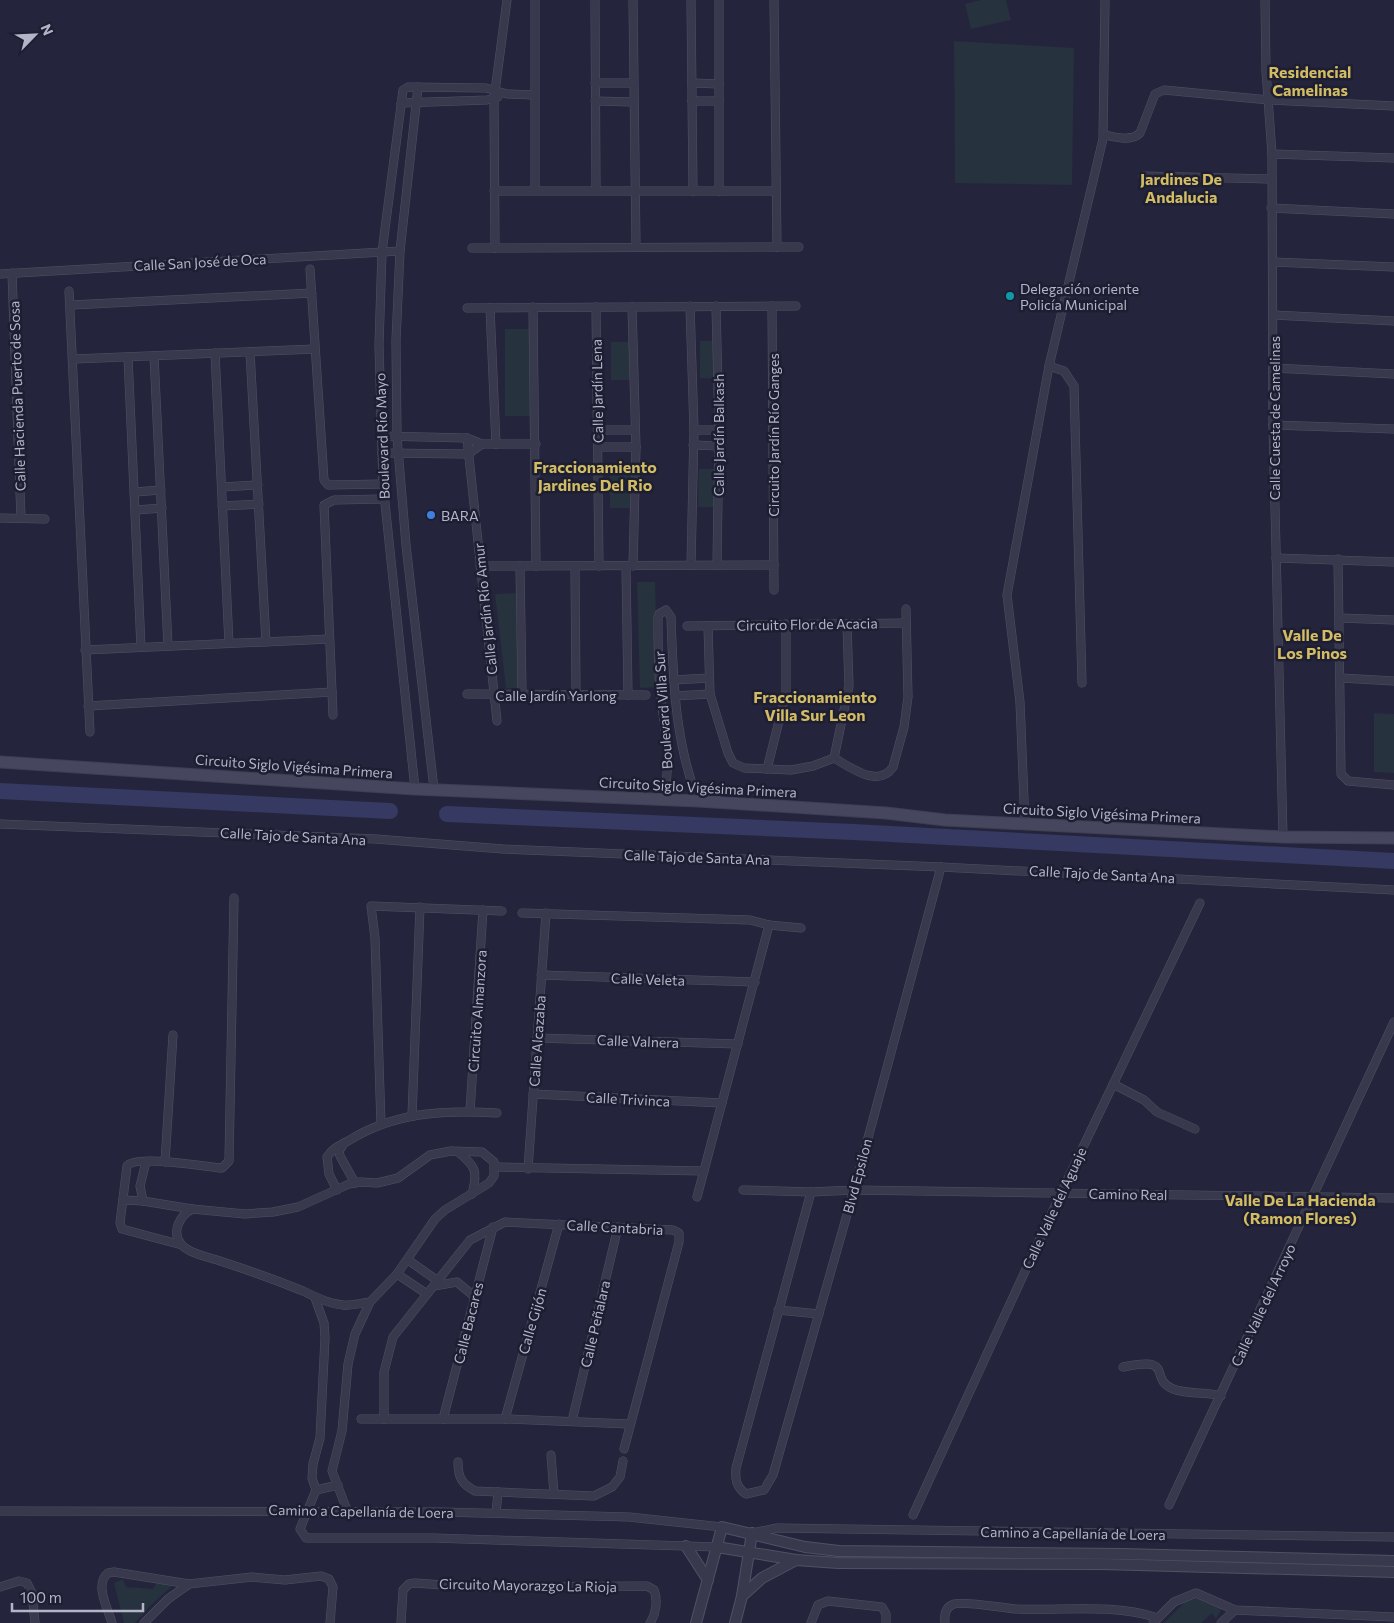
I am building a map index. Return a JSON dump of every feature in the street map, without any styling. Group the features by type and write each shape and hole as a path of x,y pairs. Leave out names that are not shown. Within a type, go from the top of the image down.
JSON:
{"main road":[{"name":"Circuito Siglo Vigésima Primera","path":"0,762 415,789 698,801 1025,824 1283,837 1394,838"}],"street":[{"path":"495,248 494,99 507,0"},
{"path":"535,0 535,190"},
{"path":"595,0 596,190"},
{"path":"633,0 636,246"},
{"path":"691,0 693,191"},
{"path":"718,0 720,191"},
{"path":"774,0 777,247"},
{"path":"1025,824 1020,702 1007,595 1048,366 1090,201 1104,135 1105,0"},
{"name":"Calle Cuesta de Camelinas","path":"1265,0 1266,71 1272,154 1271,208 1274,262 1273,425 1283,837"},
{"path":"595,83 633,83"},
{"path":"692,84 719,84"},
{"name":"Boulevard Río Mayo","path":"415,789 412,738 384,499 379,344 382,252 401,103 404,88 408,86 418,87 400,251 396,340 397,437 434,789"},
{"path":"418,87 486,88 507,94 534,95"},
{"path":"1104,135 1131,139 1136,137 1140,133 1155,94 1160,90 1269,100 1394,106"},
{"path":"401,103 416,104 494,99 507,94"},
{"path":"595,101 633,102"},
{"path":"692,102 719,101"},
{"path":"1272,154 1394,158"},
{"path":"1143,176 1271,179"},
{"path":"494,191 775,191"},
{"path":"1271,208 1394,214"},
{"path":"472,248 799,247"},
{"name":"Calle San José de Oca","path":"0,274 400,251"},
{"path":"1274,262 1394,267"},
{"path":"310,270 324,480 328,485 383,484"},
{"name":"Calle Hacienda Puerto de Sosa","path":"12,273 21,518"},
{"path":"70,291 90,732"},
{"path":"71,305 312,293"},
{"name":"Calle Jardín Lena","path":"596,306 599,566"},
{"name":"Calle Jardín Balkash","path":"690,306 694,430 691,565"},
{"name":"Calle Jardín Balkash","path":"716,306 719,430 717,565"},
{"name":"Circuito Jardín Río Ganges","path":"772,306 774,590"},
{"path":"467,308 796,306"},
{"path":"534,307 536,566"},
{"path":"628,695 630,566 636,447 632,307"},
{"path":"490,308 496,444"},
{"path":"1274,315 1394,321"},
{"path":"74,359 315,349"},
{"path":"250,352 266,642"},
{"path":"215,353 229,643"},
{"path":"154,356 168,646"},
{"path":"128,357 141,647"},
{"path":"1048,366 1064,372 1074,386 1082,683"},
{"path":"1273,368 1394,374"},
{"path":"1273,425 1394,429"},
{"path":"598,430 635,430"},
{"path":"694,430 719,430"},
{"path":"381,436 467,438 482,444 536,444"},
{"name":"Calle Jardín Río Amur","path":"467,438 497,721"},
{"path":"382,453 468,454 482,444"},
{"path":"693,445 719,446"},
{"path":"598,447 636,447"},
{"path":"222,487 258,486"},
{"path":"135,492 161,490"},
{"path":"333,716 324,505 334,500 384,499"},
{"path":"222,506 259,504"},
{"path":"136,510 162,508"},
{"path":"0,518 46,519"},
{"path":"1276,558 1394,562"},
{"path":"1338,559 1341,774 1348,781 1394,785"},
{"path":"480,566 774,565"},
{"path":"520,566 522,695"},
{"path":"575,566 576,695"},
{"path":"708,626 710,694 728,753 733,763 744,768 801,770 834,758 868,776 880,776 890,772 896,759 907,713 906,609"},
{"name":"Boulevard Villa Sur","path":"663,800 670,756 660,687 658,618 662,611 669,613 671,617 674,696 682,754 698,801"},
{"path":"1340,618 1394,620"},
{"name":"Circuito Flor de Acacia","path":"687,626 906,623"},
{"path":"767,769 786,693 786,624"},
{"path":"834,758 849,686 847,624"},
{"path":"85,650 329,639"},
{"path":"673,680 709,678"},
{"path":"1341,678 1394,681"},
{"path":"88,706 332,692"},
{"name":"Calle Jardín Yarlong","path":"467,694 646,695"},
{"path":"674,696 710,694"},
{"path":"670,756 682,754"},
{"name":"Calle Tajo de Santa Ana","path":"0,824 366,839 503,849 941,867 1394,890"},
{"name":"Blvd Epsilon","path":"778,1310 736,1468 735,1478 738,1487 746,1494 764,1490 769,1484 854,1190 941,867"},
{"path":"234,898 229,1161 222,1168 165,1162 133,1162 128,1166 120,1223 122,1229 182,1246 315,1298 343,1305 370,1302"},
{"name":"Calle Valle del Aguaje","path":"913,1515 1061,1193 1200,903"},
{"path":"381,1124 375,938 371,906 502,911"},
{"path":"412,1116 420,907"},
{"name":"Circuito Almanzora","path":"470,1111 483,910"},
{"path":"522,913 750,920 769,925 801,928"},
{"name":"Calle Alcazaba","path":"528,1169 546,913"},
{"path":"697,1197 769,925"},
{"name":"Calle Veleta","path":"541,975 755,982"},
{"name":"Calle Valle del Arroyo","path":"1169,1505 1394,1022"},
{"path":"165,1162 173,1035"},
{"name":"Calle Valnera","path":"537,1038 738,1044"},
{"path":"1113,1084 1144,1100 1157,1112 1195,1129"},
{"name":"Calle Trivinca","path":"533,1094 722,1103"},
{"path":"337,1190 326,1162 334,1147 344,1144 369,1128 412,1116 470,1111 497,1113"},
{"path":"344,1144 341,1146 340,1156 355,1183"},
{"path":"458,1152 471,1162 475,1170 476,1178 472,1194"},
{"path":"123,1200 245,1214 273,1212 298,1207 355,1183 377,1183 398,1178 430,1155 458,1152 482,1152 488,1155 495,1167 494,1176 489,1183 435,1219 408,1260 370,1302 355,1334 348,1364 342,1431 332,1471 347,1510"},
{"path":"143,1201 140,1186 146,1162"},
{"path":"495,1167 704,1171"},
{"name":"Camino Real","path":"743,1190 1394,1198"},
{"path":"811,1192 778,1310 819,1314"},
{"path":"182,1246 177,1231 180,1219 192,1209"},
{"name":"Calle Cantabria","path":"384,1420 384,1372 390,1344 470,1240 505,1222 673,1230 680,1236 629,1424 624,1449"},
{"name":"Calle Gijón","path":"505,1418 559,1224"},
{"name":"Calle Bacares","path":"443,1419 493,1227"},
{"name":"Calle Peñalara","path":"572,1421 618,1227"},
{"path":"408,1260 436,1284 457,1282 475,1297"},
{"path":"397,1274 427,1294"},
{"path":"315,1298 324,1323 325,1338 320,1438 313,1464 312,1478 316,1490 306,1510 300,1529 302,1535 308,1539 432,1538 717,1547 796,1560 877,1563 1102,1564 1394,1572"},
{"path":"1123,1367 1144,1363 1153,1364 1157,1366 1163,1380 1172,1388 1221,1396"},
{"path":"361,1419 505,1418 629,1424"},
{"path":"551,1455 554,1494"},
{"path":"458,1462 458,1476 464,1486 476,1491 594,1496 612,1487 620,1477 623,1462"},
{"path":"316,1490 338,1485"},
{"path":"496,1513 498,1492"},
{"name":"Camino a Capellanía de Loera","path":"0,1511 347,1510 496,1513 629,1517 722,1527"},
{"path":"696,1623 722,1527 752,1533 805,1548 839,1551 1122,1554 1394,1561"},
{"name":"Camino a Capellanía de Loera","path":"752,1533 777,1528 1394,1537"},
{"path":"735,1623 742,1596 752,1533"},
{"path":"686,1546 708,1580"},
{"path":"742,1596 762,1578 796,1560"},
{"path":"112,1623 101,1589 102,1581 108,1573 122,1573 189,1584 252,1577 285,1580 324,1577 331,1582 333,1587 330,1623"},
{"path":"0,1587 19,1581 27,1583 32,1593 35,1623"},
{"name":"Circuito Mayorazgo La Rioja","path":"401,1623 403,1590 409,1584 415,1583 472,1587 647,1586 654,1590 656,1597 650,1623"},
{"path":"144,1623 168,1599 189,1584"},
{"path":"945,1623 945,1612 949,1607 959,1604 1017,1609 1134,1611 1155,1621 1184,1597 1196,1593 1203,1594 1222,1606 1235,1610 1394,1617"},
{"path":"811,1623 818,1605 828,1601 882,1607 886,1614 886,1623"},
{"path":"1221,1623 1235,1610"}],"shaded area":[{"path":"981,0 1006,0 1011,20 971,29 965,4"},
{"path":"954,41 1074,48 1072,185 955,183"},
{"path":"505,329 530,329 531,416 505,416"},
{"path":"700,341 720,341 720,379 700,378"},
{"path":"611,342 631,342 631,380 611,380"},
{"path":"699,469 719,469 718,507 698,507"},
{"path":"610,470 630,470 630,508 610,508"},
{"path":"637,582 655,582 658,687 640,688"},
{"path":"516,593 518,688 506,688 495,594"},
{"path":"1374,713 1394,714 1394,773 1374,772"},
{"path":"123,1579 126,1587 153,1589 156,1584 161,1583 172,1586 135,1623 124,1623 114,1583"},
{"path":"1205,1596 1222,1608 1216,1619 1212,1613 1201,1623 1164,1623 1185,1602"}],"waterway":[{"path":"0,791 390,811"},
{"path":"447,814 853,832 1394,861"}],"place":[{"name":"Delegación oriente Policía Municipal","path":"1010,296"},
{"name":"BARA","path":"431,515"}],"district":[{"name":"Residencial Camelinas","path":"1310,80"},
{"name":"Jardines De Andalucia","path":"1181,187"},
{"name":"Fraccionamiento Jardines Del Rio","path":"595,475"},
{"name":"Valle De Los Pinos","path":"1312,643"},
{"name":"Fraccionamiento Villa Sur Leon","path":"815,705"},
{"name":"Valle De La Hacienda (Ramon Flores)","path":"1300,1208"}]}
